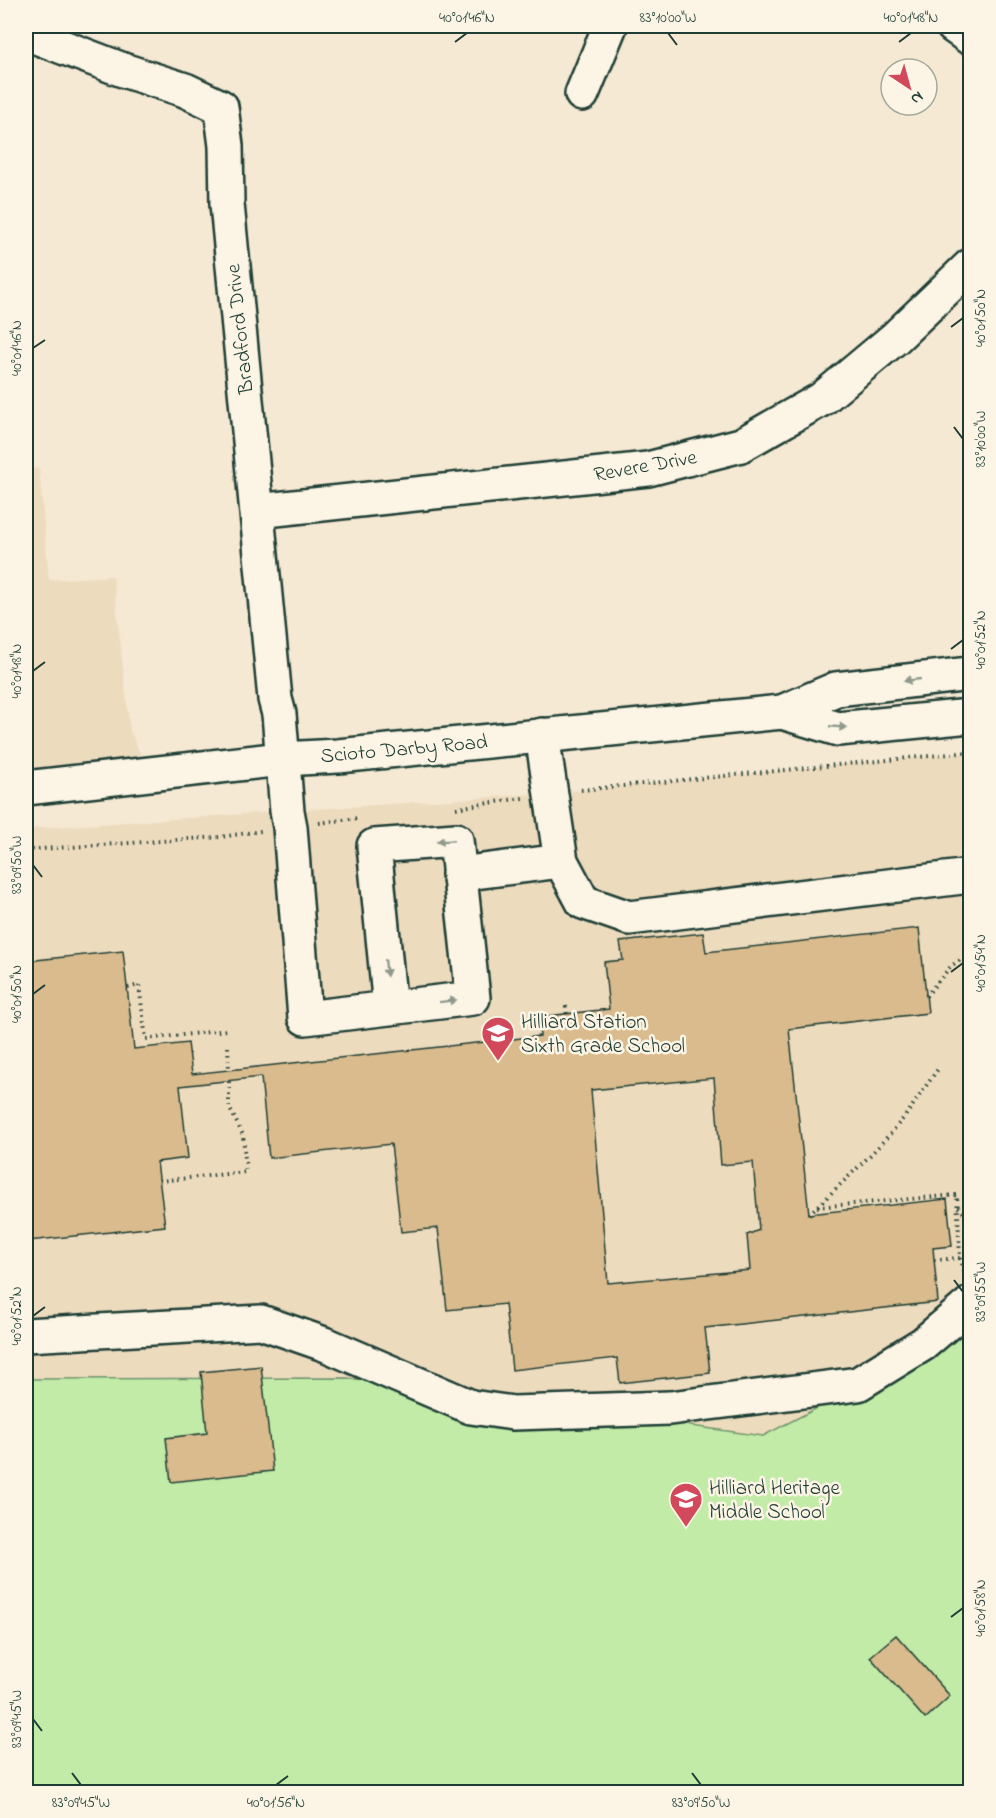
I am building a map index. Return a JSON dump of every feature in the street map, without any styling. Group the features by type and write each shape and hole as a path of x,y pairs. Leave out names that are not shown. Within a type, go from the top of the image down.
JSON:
{"street":[{"path":"582,94 610,26"},
{"path":"953,26 970,38"},
{"name":"Bradford Drive","path":"26,33 123,70 185,90 221,107 226,146 227,204 290,827 305,1018 390,1008"},
{"name":"Revere Drive","path":"257,511 648,469 741,445 822,399 895,338 970,266"},
{"name":"Scioto Darby Road","path":"26,789 282,759 338,756 782,712 836,689 970,674"},
{"name":"Scioto Darby Road","path":"782,712 838,729 970,716"},
{"path":"542,735 561,861 583,902 629,918 970,876"},
{"path":"456,840 473,998 390,1008 374,846 456,840"},
{"path":"459,874 561,861"},
{"path":"26,1335 261,1322 327,1345 471,1407 513,1413 670,1408 858,1384 923,1344 970,1304"}],"path":[{"path":"454,808 550,793 970,752"},
{"path":"26,850 220,837 359,818"},
{"path":"926,996 951,966 970,954"},
{"path":"128,988 139,985 146,1039 228,1030"},
{"path":"566,1006 567,1020"},
{"path":"228,1047 229,1070"},
{"path":"809,1215 886,1138 938,1069"},
{"path":"159,1181 246,1172 243,1134 229,1107 229,1081"},
{"path":"817,1207 957,1195 960,1258 934,1260"},
{"path":"958,1206 970,1219"}],"shaded area":[{"path":"39,468 49,580 113,576 130,731 150,775 26,788 26,469"},
{"name":"Hilliard Station Sixth Grade School","path":"970,752 970,1792 26,1792 26,829 550,793"}],"green space":[{"path":"970,1329 970,1792 26,1792 26,1379 347,1378 763,1436"}],"building":[{"name":"Hilliard Station Sixth Grade School","path":"919,928 928,1013 789,1029 809,1214 947,1199 952,1246 933,1248 938,1302 705,1328 710,1373 620,1383 617,1358 512,1370 505,1304 447,1310 438,1228 401,1232 391,1144 269,1158 261,1077 180,1086 188,1158 157,1162 165,1226 29,1241 26,1209 26,961 123,951 134,1049 188,1043 192,1074 540,1036 538,1017 609,1009 604,962 623,960 620,942 703,933 706,952","holes":["714,1078 721,1165 753,1162 759,1230 747,1235 750,1270 608,1283 591,1090"]},
{"path":"261,1366 273,1471 171,1482 166,1438 207,1433 201,1372"},
{"path":"896,1635 950,1696 925,1719 870,1657"}],"place":[{"name":"Hilliard Station Sixth Grade School","path":"498,1062"},
{"name":"Hilliard Heritage Middle School","path":"686,1528"}]}
